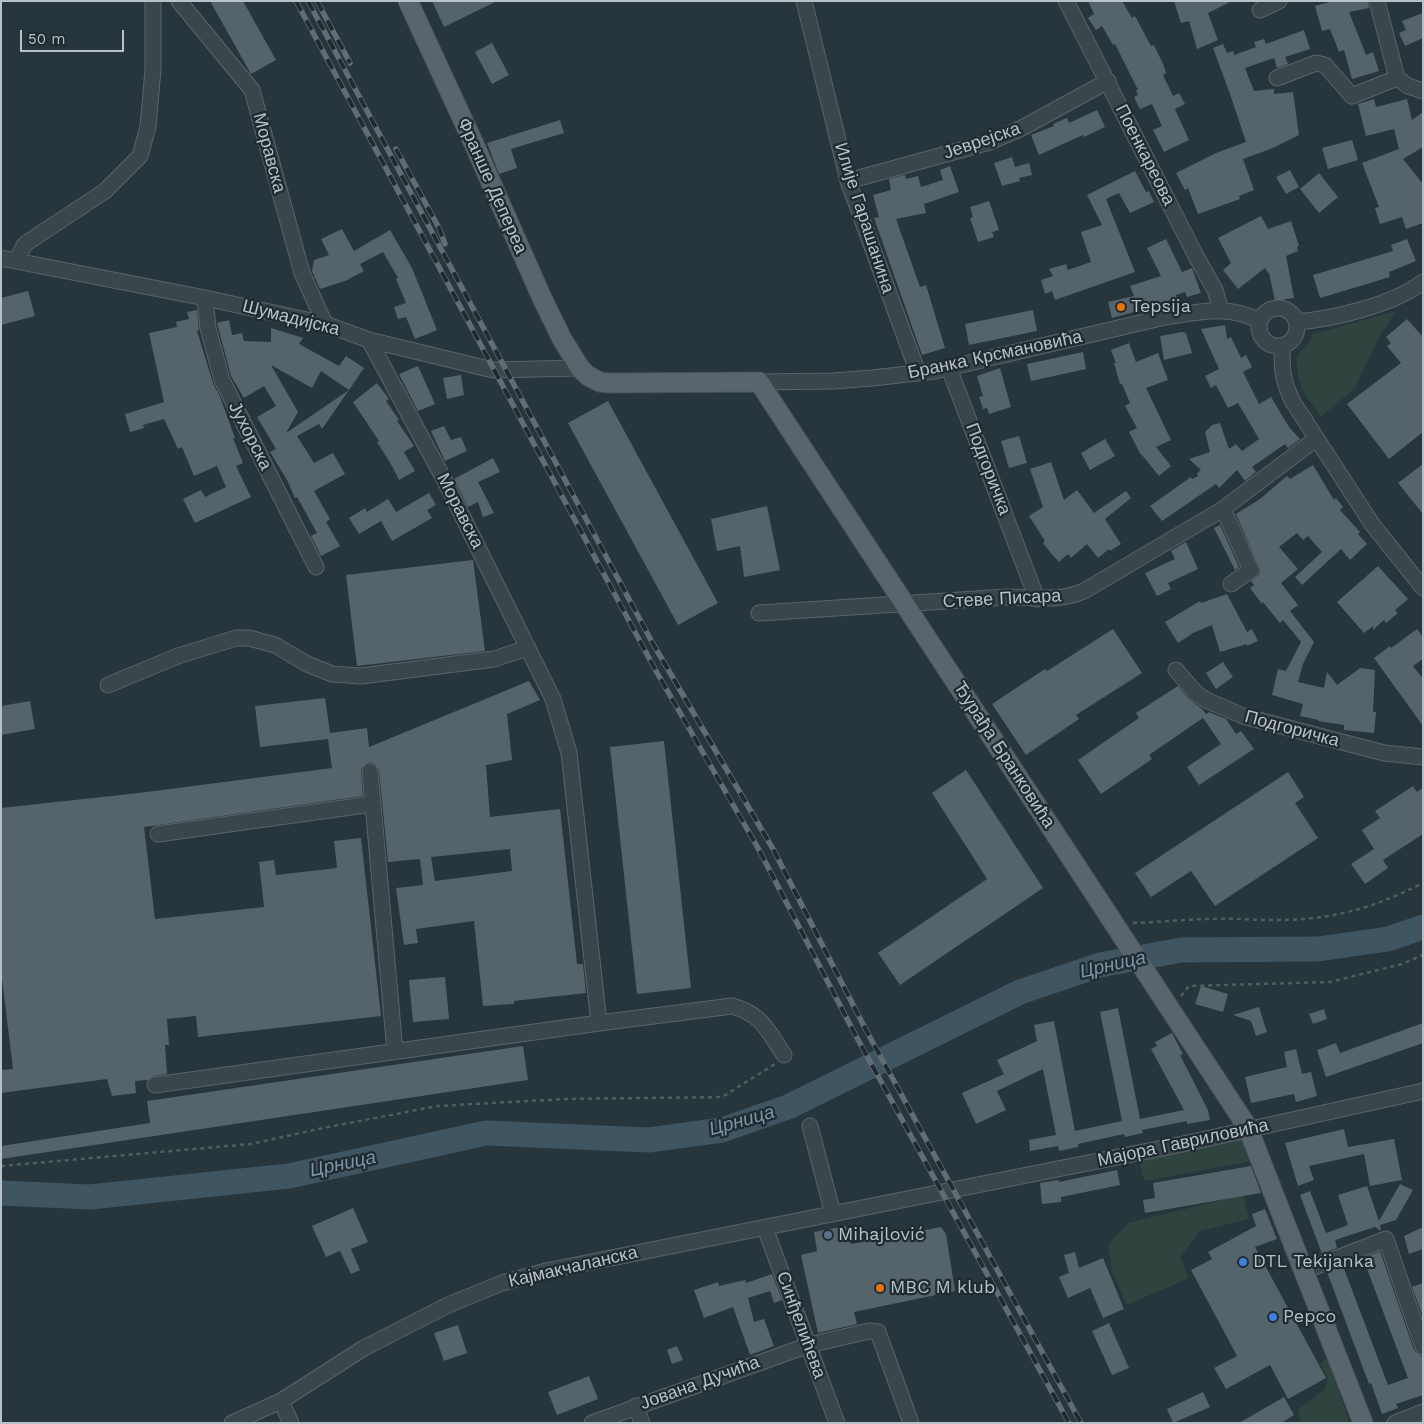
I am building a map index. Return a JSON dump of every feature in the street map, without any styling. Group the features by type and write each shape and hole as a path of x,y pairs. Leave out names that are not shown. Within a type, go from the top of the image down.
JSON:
{"main road":[{"name":"Франше Депереа","path":"408,1 542,298 562,339 580,368"},
{"name":"Бранка Крсмановића","path":"580,368 594,379 609,383 759,382"},
{"name":"Ђурађа Бранковића","path":"759,382 1248,1128 1363,1423"}],"street":[{"path":"16,261 25,244 105,191 140,156 148,127 153,68 153,1"},
{"name":"Моравска","path":"179,1 252,90 302,273 324,324"},
{"name":"Илије Гарашанина","path":"804,1 848,181 918,373"},
{"name":"Поенкареова","path":"1066,1 1215,290 1221,310"},
{"path":"1260,10 1279,1"},
{"path":"1377,1 1397,78 1408,86 1423,91"},
{"path":"1277,78 1316,63 1321,63 1325,65 1352,96 1397,78"},
{"name":"Јеврејска","path":"848,181 990,142 1022,128 1108,81"},
{"name":"Шумадијска","path":"1,258 205,298 324,324 369,340 493,370 580,368"},
{"path":"1296,322 1332,317 1376,304 1406,292 1423,282"},
{"name":"Јухорска","path":"205,298 208,328 222,380 316,567"},
{"path":"1276,309 1286,311 1296,322 1294,337 1282,346 1272,345 1264,340 1260,331 1260,321 1268,312 1276,309"},
{"name":"Бранка Крсмановића","path":"759,382 833,381 918,373 949,368 1165,317 1221,310 1238,312 1260,321"},
{"name":"Моравска","path":"369,340 442,475 553,699 569,753 599,1022"},
{"path":"1282,346 1282,373 1286,387 1316,439 1372,524 1423,588"},
{"name":"Подгоричка","path":"949,368 1037,599"},
{"name":"Стеве Писара","path":"759,613 1008,597 1037,599 1073,596 1223,509 1316,439"},
{"path":"1223,509 1251,570 1231,584"},
{"path":"108,685 178,656 236,638 250,638 275,645 307,664 332,674 361,676 531,653"},
{"name":"Подгоричка","path":"1176,670 1201,697 1244,716 1384,753 1423,757"},
{"path":"370,771 395,1051"},
{"path":"158,834 372,804"},
{"path":"155,1085 599,1022 732,1006 745,1010 761,1020 784,1055"},
{"name":"Мајора Гавриловића","path":"943,1192 1183,1144 1248,1128 1319,1115 1423,1091"},
{"path":"810,1126 833,1214"},
{"name":"Кајмакчаланска","path":"232,1423 281,1401 372,1344 448,1305 502,1283 556,1269 943,1192"},
{"name":"Синђелићева","path":"765,1228 837,1423"},
{"path":"1304,1271 1386,1239 1423,1347"},
{"name":"Јована Дучића","path":"592,1423 809,1345 870,1331 878,1332 911,1423"},
{"path":"281,1401 290,1423"},
{"path":"636,1406 642,1423"},
{"path":"1395,1423 1423,1412"}],"path":[{"path":"1110,916 1269,920 1323,918 1362,910 1423,884"},
{"path":"1168,1004 1189,986 1330,982 1402,964 1423,955"},
{"path":"1,1166 251,1144 438,1106 565,1099 722,1097 772,1068 784,1055"}],"green space":[{"path":"1396,311 1378,339 1355,388 1321,417 1299,381 1297,355 1309,343 1313,334"},
{"path":"1243,1136 1253,1161 1144,1181 1139,1160"},
{"path":"1243,1195 1249,1219 1200,1231 1180,1257 1189,1278 1127,1305 1112,1271 1108,1245 1128,1223"},
{"path":"1327,1359 1350,1423 1295,1423 1301,1419 1297,1410 1325,1389 1328,1378 1320,1363"}],"building":[{"path":"210,1 243,1 276,60 251,74"},
{"path":"432,1 497,1 444,27"},
{"path":"1088,1 1122,1 1132,18 1135,16 1151,46 1154,45 1164,66 1166,73 1163,75 1173,96 1179,93 1185,104 1175,109 1189,140 1164,152 1153,130 1162,126 1152,104 1140,109 1134,97 1138,95 1136,90 1138,90 1115,44 1113,45 1102,26 1096,30 1088,18 1094,14"},
{"path":"1174,1 1232,1 1208,13 1218,40 1197,49 1189,21 1181,23"},
{"path":"1333,1 1368,1 1369,8 1349,12 1366,55 1373,52 1379,71 1352,79 1344,50 1339,52 1330,29 1322,31 1315,6"},
{"path":"1423,13 1423,38 1405,46 1399,33 1406,30 1402,21"},
{"path":"1304,30 1310,49 1285,57 1288,64 1277,68 1274,58 1245,68 1254,91 1274,89 1274,94 1293,92 1299,135 1273,148 1243,159 1254,190 1239,196 1240,199 1198,214 1188,188 1185,190 1176,173 1216,153 1246,142 1213,48 1223,44 1227,53 1233,51 1234,55 1256,47 1254,42 1264,39 1266,44"},
{"path":"492,43 509,75 492,84 475,52"},
{"path":"1374,99 1376,107 1407,99 1412,120 1423,112 1423,147 1403,159 1423,184 1423,223 1406,229 1402,217 1380,224 1375,208 1379,207 1362,163 1399,149 1394,129 1366,136 1358,104"},
{"path":"1097,110 1105,127 1039,155 1031,135 1054,126 1053,124 1067,118 1069,123"},
{"path":"560,120 564,133 511,149 517,168 499,174 487,143"},
{"path":"1352,140 1358,160 1328,169 1322,148"},
{"path":"1012,157 1015,167 1029,163 1032,175 1019,178 1020,181 1002,186 994,163"},
{"path":"950,166 959,192 924,204 926,213 896,219 920,287 926,285 945,348 922,355 874,218 879,217 873,195 891,190 889,179 900,176 905,175 906,179 918,176 921,187 943,180 940,170"},
{"path":"1290,170 1299,187 1286,194 1276,177"},
{"path":"1135,171 1146,192 1149,191 1154,202 1130,213 1119,193 1106,199 1135,272 1055,300 1052,291 1045,294 1041,280 1053,276 1049,269 1066,264 1068,270 1091,262 1081,232 1102,225 1087,195"},
{"path":"1319,173 1338,197 1319,213 1300,189"},
{"path":"989,201 999,230 992,232 994,237 978,242 970,218 973,217 970,207"},
{"path":"1261,216 1268,229 1291,221 1299,246 1297,247 1298,251 1286,256 1294,298 1275,301 1269,273 1265,268 1238,289 1223,270 1231,263 1218,238"},
{"path":"342,229 354,251 390,230 412,268 437,330 415,339 406,317 398,319 394,307 406,303 396,279 398,278 383,252 360,264 364,271 345,281 320,289 312,271 314,260 329,255 321,239"},
{"path":"1166,239 1182,272 1192,268 1201,293 1187,297 1185,292 1176,295 1177,298 1157,304 1156,301 1134,309 1134,312 1112,318 1108,302 1134,296 1130,286 1161,276 1147,248"},
{"path":"1407,239 1416,261 1389,272 1390,277 1320,298 1313,275 1393,251 1391,245"},
{"path":"28,291 35,316 1,325 1,298"},
{"path":"197,310 199,330 197,331 213,383 220,397 243,463 236,466 251,497 195,523 183,499 201,490 205,497 226,487 217,466 194,476 182,447 178,449 164,419 143,425 144,428 130,432 125,414 164,402 149,333 177,327 176,322 189,319 187,312"},
{"path":"1033,310 1037,331 969,345 965,324"},
{"path":"1407,319 1423,337 1423,432 1389,459 1347,404 1401,363 1387,346 1391,343 1386,337"},
{"path":"229,320 232,335 242,333 244,341 271,342 271,328 303,338 299,344 339,366 346,356 364,368 349,390 322,429 319,424 297,436 314,463 333,453 345,474 314,491 330,519 326,522 340,546 321,556 311,536 317,533 270,452 276,449 257,417 276,406 264,386 244,398 231,376 217,323","holes":["271,365 312,388 321,371 349,390 286,433 298,412"]},
{"path":"1225,325 1227,339 1231,337 1241,358 1246,355 1252,367 1243,372 1259,404 1271,397 1289,427 1300,439 1288,448 1285,444 1252,467 1256,472 1245,481 1237,470 1219,488 1216,484 1162,521 1150,506 1191,477 1192,479 1198,476 1197,473 1201,470 1189,459 1210,452 1205,432 1212,425 1220,423 1229,449 1236,444 1242,451 1259,439 1238,403 1228,408 1216,385 1211,388 1205,376 1219,369 1201,329"},
{"path":"1186,333 1192,353 1164,360 1160,336"},
{"path":"1129,343 1136,362 1158,353 1168,380 1146,388 1171,440 1156,447 1171,466 1159,476 1141,455 1129,432 1137,428 1125,406 1130,403 1122,384 1120,384 1114,363 1116,363 1111,350"},
{"path":"1083,352 1086,369 1031,381 1027,364"},
{"path":"418,366 435,404 418,411 399,374"},
{"path":"1000,368 1011,407 989,414 987,408 983,409 979,397 983,396 977,376"},
{"path":"461,375 464,395 447,399 443,378"},
{"path":"377,383 389,399 386,401 414,446 404,452 415,471 399,480 377,442 379,441 353,402"},
{"path":"608,401 718,603 678,625 568,423"},
{"path":"444,426 451,440 461,437 467,451 445,461 431,431"},
{"path":"1019,436 1027,463 1009,468 1001,441"},
{"path":"1105,439 1115,456 1090,470 1081,453"},
{"path":"493,458 500,472 478,482 494,513 483,517 478,502 468,507 454,479"},
{"path":"1051,462 1064,500 1077,490 1094,513 1126,491 1131,498 1105,519 1121,544 1110,551 1109,549 1098,558 1087,544 1071,558 1068,554 1059,562 1050,552 1043,543 1045,541 1029,516 1043,507 1030,469"},
{"path":"1423,464 1423,514 1398,483"},
{"path":"1313,465 1334,500 1336,498 1343,507 1340,510 1360,532 1358,534 1367,544 1350,560 1341,549 1302,585 1295,577 1322,552 1308,536 1303,540 1297,533 1279,547 1298,569 1281,583 1298,605 1290,611 1314,642 1303,664 1298,682 1324,688 1327,672 1337,685 1360,668 1375,670 1373,712 1376,712 1374,733 1344,730 1344,725 1300,716 1303,704 1272,695 1278,669 1286,671 1301,642 1283,620 1280,623 1263,602 1262,604 1250,588 1254,585 1251,581 1259,575 1260,570 1236,514 1260,499 1287,476 1290,479"},
{"path":"429,493 436,505 427,510 432,518 392,541 381,521 359,534 349,518 365,508 367,512 388,499 396,512"},
{"path":"767,506 780,570 744,577 740,546 717,551 711,519"},
{"path":"1220,525 1239,567 1235,570 1214,528"},
{"path":"1186,542 1198,569 1168,583 1171,589 1157,596 1145,573 1175,559 1171,551"},
{"path":"473,560 485,651 357,666 346,575"},
{"path":"1378,566 1408,599 1395,610 1398,613 1386,623 1384,620 1373,630 1373,626 1364,633 1337,602"},
{"path":"1227,594 1247,632 1252,629 1258,641 1247,646 1247,644 1220,652 1212,625 1193,633 1178,643 1165,622 1200,601 1201,603"},
{"path":"1113,629 1142,673 1076,715 1079,719 1026,755 992,704 1045,669 1047,671"},
{"path":"1417,629 1423,637 1423,659 1413,666 1423,679 1423,726 1374,658"},
{"path":"1223,662 1233,677 1216,689 1206,673"},
{"path":"529,681 540,700 507,714 512,760 486,765 490,817 560,809 577,964 583,964 586,993 514,1001 514,1004 483,1006 474,921 416,929 418,943 404,945 396,888 423,885 420,859 388,862 379,770 374,763 369,762 362,767 361,771 363,796 144,827 155,919 264,907 259,862 274,860 276,875 337,868 334,841 361,838 381,1016 198,1037 196,1016 167,1019 169,1045 165,1045 167,1074 154,1076 148,1080 135,1081 136,1093 112,1096 107,1079 1,1093 1,1070 13,1069 1,971 1,808 139,793 332,768 328,739 260,747 255,706 325,698 330,733 367,728 369,747","holes":["510,849 512,871 435,881 431,857"]},
{"path":"1178,686 1206,714 1209,712 1226,719 1236,734 1241,731 1254,749 1199,785 1187,767 1221,744 1203,718 1149,755 1152,759 1101,794 1078,760 1139,718 1136,713"},
{"path":"30,701 35,729 1,735 1,706"},
{"path":"664,741 691,988 637,994 610,747"},
{"path":"966,770 1043,888 900,985 878,953 987,879 932,793"},
{"path":"1288,772 1304,797 1295,803 1318,838 1215,906 1191,871 1151,897 1135,873"},
{"path":"1413,786 1417,792 1423,788 1423,834 1383,860 1388,868 1365,884 1351,864 1374,849 1362,830 1380,818 1375,811"},
{"path":"445,977 449,1019 413,1022 409,980"},
{"path":"1201,986 1228,994 1223,1012 1195,1004"},
{"path":"1259,1007 1267,1032 1256,1036 1251,1021 1233,1015"},
{"path":"1118,1008 1140,1119 1184,1110 1151,1049 1157,1046 1155,1042 1172,1033 1183,1054 1180,1055 1208,1110 1210,1120 1187,1124 1187,1121 1142,1130 1143,1133 1125,1137 1124,1134 1078,1144 1078,1147 1059,1151 1058,1146 1030,1151 1029,1140 1056,1135 1043,1069 997,1091 1006,1110 976,1124 962,1093 1004,1074 997,1060 1037,1041 1034,1025 1054,1021 1075,1131 1122,1121 1100,1012"},
{"path":"1324,1009 1327,1019 1313,1024 1309,1014"},
{"path":"1423,1023 1423,1043 1326,1077 1317,1050 1336,1043 1340,1053"},
{"path":"523,1046 528,1080 1,1159 1,1146 150,1123 147,1101"},
{"path":"1296,1049 1302,1074 1311,1072 1317,1096 1296,1102 1294,1094 1251,1103 1245,1077 1287,1067 1284,1052"},
{"path":"1344,1129 1348,1147 1394,1139 1402,1180 1370,1186 1364,1154 1309,1166 1314,1180 1298,1186 1285,1143"},
{"path":"1251,1166 1261,1193 1145,1213 1143,1200 1155,1198 1153,1183"},
{"path":"1117,1170 1120,1185 1061,1197 1061,1202 1042,1204 1040,1183 1059,1180 1059,1182"},
{"path":"1400,1184 1413,1190 1396,1220 1380,1225 1381,1231 1375,1227 1335,1240 1337,1248 1322,1254 1300,1195 1310,1191 1326,1233 1348,1225 1338,1195 1367,1186 1379,1221"},
{"path":"353,1208 368,1242 351,1249 360,1270 351,1274 340,1251 326,1257 312,1226"},
{"path":"1265,1209 1277,1239 1255,1247 1326,1378 1288,1399 1270,1365 1226,1389 1214,1368 1237,1356 1191,1270 1212,1259 1208,1252 1256,1226 1252,1214"},
{"path":"846,1226 851,1244 941,1227 946,1234 955,1291 854,1312 857,1324 818,1333 801,1255 817,1251 814,1232"},
{"path":"1423,1227 1423,1249 1409,1254 1404,1236"},
{"path":"1380,1251 1414,1350 1423,1358 1423,1395 1396,1404 1398,1408 1382,1414 1327,1272 1343,1266 1388,1385 1408,1378 1363,1258"},
{"path":"1075,1252 1079,1268 1103,1258 1124,1309 1103,1318 1090,1288 1068,1298 1059,1277 1069,1273 1064,1255"},
{"path":"772,1274 782,1300 774,1303 770,1291 748,1298 754,1322 764,1319 774,1346 750,1355 733,1307 704,1318 694,1290 718,1282 719,1286 745,1280 746,1283"},
{"path":"1423,1283 1423,1317 1412,1287"},
{"path":"1109,1323 1129,1368 1112,1375 1092,1331"},
{"path":"458,1325 467,1353 444,1361 434,1333"},
{"path":"677,1346 683,1360 672,1364 667,1350"},
{"path":"589,1376 598,1399 557,1415 548,1392"},
{"path":"1203,1392 1210,1407 1173,1423 1167,1409"},
{"path":"1284,1397 1294,1415 1281,1423 1239,1423"}],"waterway":[{"name":"Црница","path":"1,1193 90,1197 289,1176 486,1133 649,1140 722,1130 788,1107 1020,992 1100,965 1181,950 1318,949 1388,939 1423,927"}],"railway":[{"path":"296,1 656,671 758,848 856,1036 1069,1423"},
{"path":"308,1 652,642 773,849 866,1030 1081,1423"},
{"path":"317,1 350,63"},
{"path":"396,149 439,228 445,244"}],"place":[{"name":"Tepsija","path":"1121,307"},
{"name":"Mihajlović","path":"828,1235"},
{"name":"DTL Tekijanka","path":"1243,1262"},
{"name":"MBC M klub","path":"880,1288"},
{"name":"Pepco","path":"1273,1317"}]}
